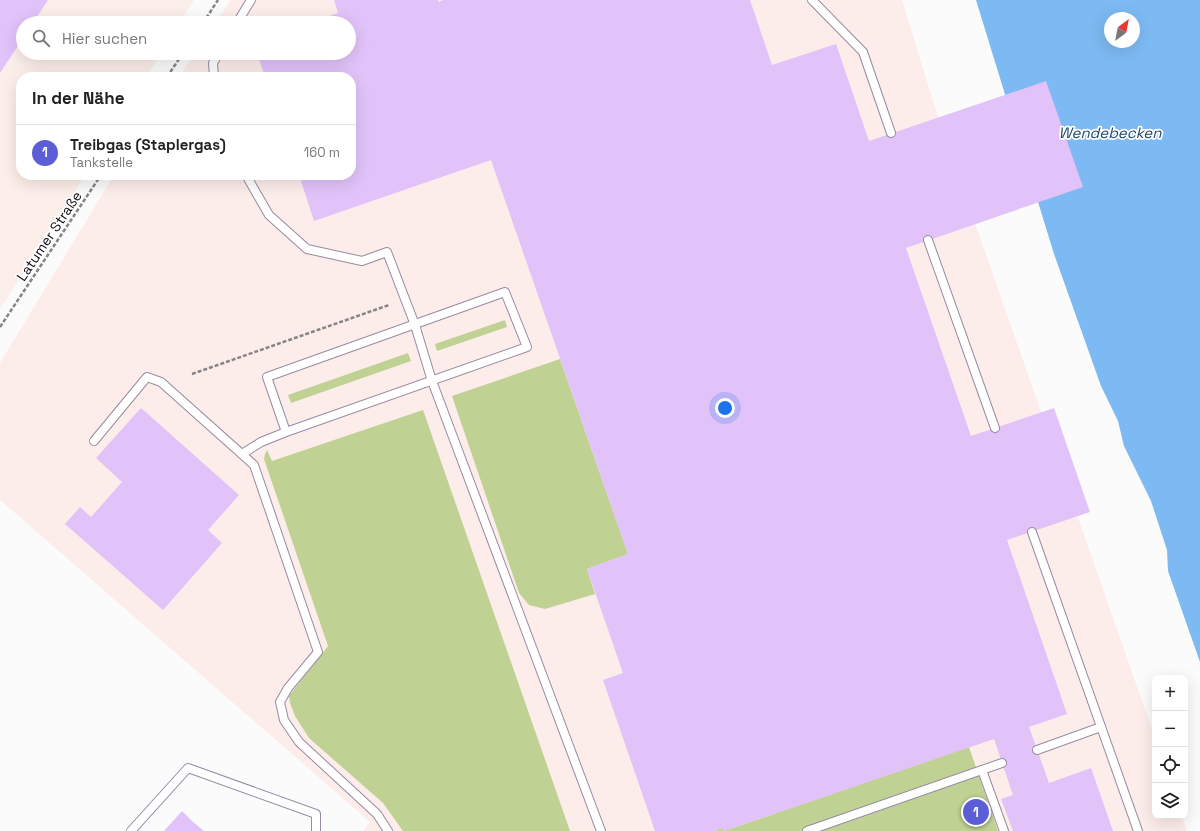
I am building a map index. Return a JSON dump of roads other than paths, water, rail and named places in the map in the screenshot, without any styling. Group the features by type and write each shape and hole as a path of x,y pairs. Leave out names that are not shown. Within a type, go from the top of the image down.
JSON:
{"lane":[{"path":"241,16 251,0"},
{"path":"812,0 863,52 891,133"},
{"path":"214,72 213,63 215,60"},
{"path":"249,180 269,215 307,249 362,261 387,252 414,324 432,381 601,831"},
{"path":"928,240 996,428"},
{"path":"242,454 261,442 286,432 527,347 506,292 267,377 286,432"},
{"path":"94,441 147,377 161,382 254,465 318,652 288,688 280,702 284,720 299,742 377,814 388,831"},
{"path":"1032,532 1138,831"},
{"path":"1037,750 1101,726"},
{"path":"807,831 1002,763"},
{"path":"131,831 188,768 316,814 316,831"},
{"path":"982,770 1004,831"}],"water":[{"name":"Wendebecken","path":"976,0 1200,0 1200,662 1168,571 1167,550 1151,501 1124,446 1118,421 1101,386 1054,254"}],"place":[{"name":"Treibgas (Staplergas)","path":"976,812"}]}
